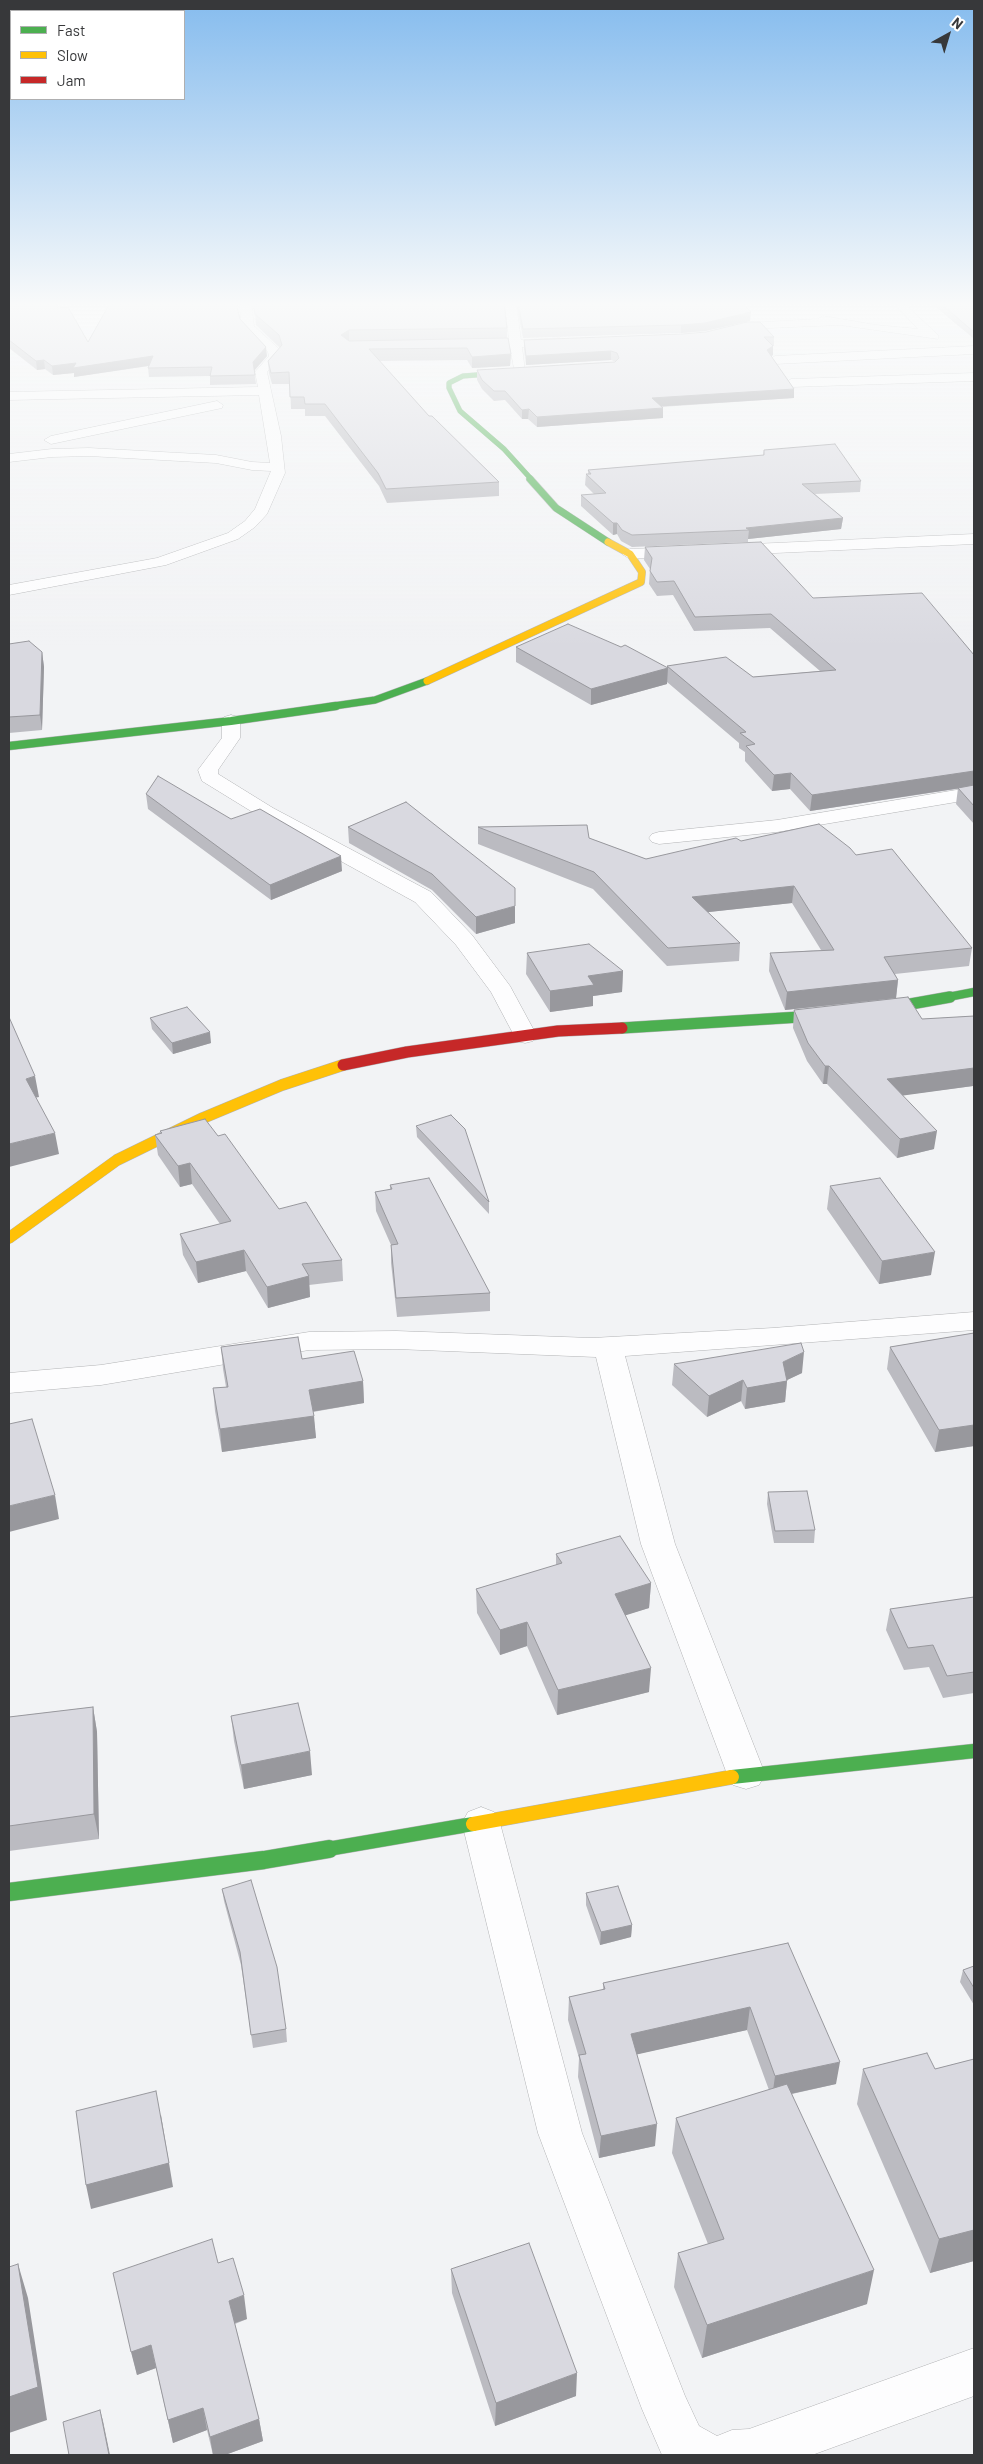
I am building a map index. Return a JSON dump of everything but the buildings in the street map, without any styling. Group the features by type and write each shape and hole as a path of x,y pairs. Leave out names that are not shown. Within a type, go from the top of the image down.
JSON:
{"street":[{"path":"9,448 155,418"},
{"path":"9,590 160,562 233,536 250,524 262,511 278,473 269,418"},
{"path":"9,746 231,721 375,700 409,689 641,582 642,572 630,554 590,532 556,508 504,448 468,418"},
{"path":"9,458 52,452 89,452 216,459 252,466 277,467"},
{"path":"719,551 974,539"},
{"path":"630,554 700,551"},
{"path":"231,721 231,738 208,770 209,777 266,812 423,897 464,940 496,984 525,1036"},
{"path":"659,838 777,826 974,793"},
{"path":"869,1010 974,992"},
{"path":"9,1238 117,1160 203,1118 282,1085 345,1064 407,1052 558,1031 791,1019 840,1014"},
{"path":"9,1383 101,1375 309,1341 396,1340 608,1347 773,1337 974,1321"},
{"path":"608,1347 658,1544 746,1774"},
{"path":"9,1892 264,1860 670,1790 746,1774 974,1752"},
{"path":"481,1823 560,2133 666,2409 682,2443 702,2455"},
{"path":"732,2455 749,2454 974,2372"}],"traffic: fast":[{"path":"468,418 504,449 556,508 608,542"},
{"path":"9,746 231,721 375,700 427,681"},
{"path":"877,1010 974,992"},
{"path":"622,1028 832,1015"},
{"path":"732,1777 974,1751"},
{"path":"9,1892 264,1860 473,1824"}],"traffic: slow":[{"path":"427,681 641,582 642,572 630,554 608,542"},
{"path":"9,1238 117,1160 203,1118 282,1085 343,1065"},
{"path":"473,1824 670,1790 732,1777"}],"traffic: jam":[{"path":"343,1065 407,1052 558,1031 622,1028"}]}
